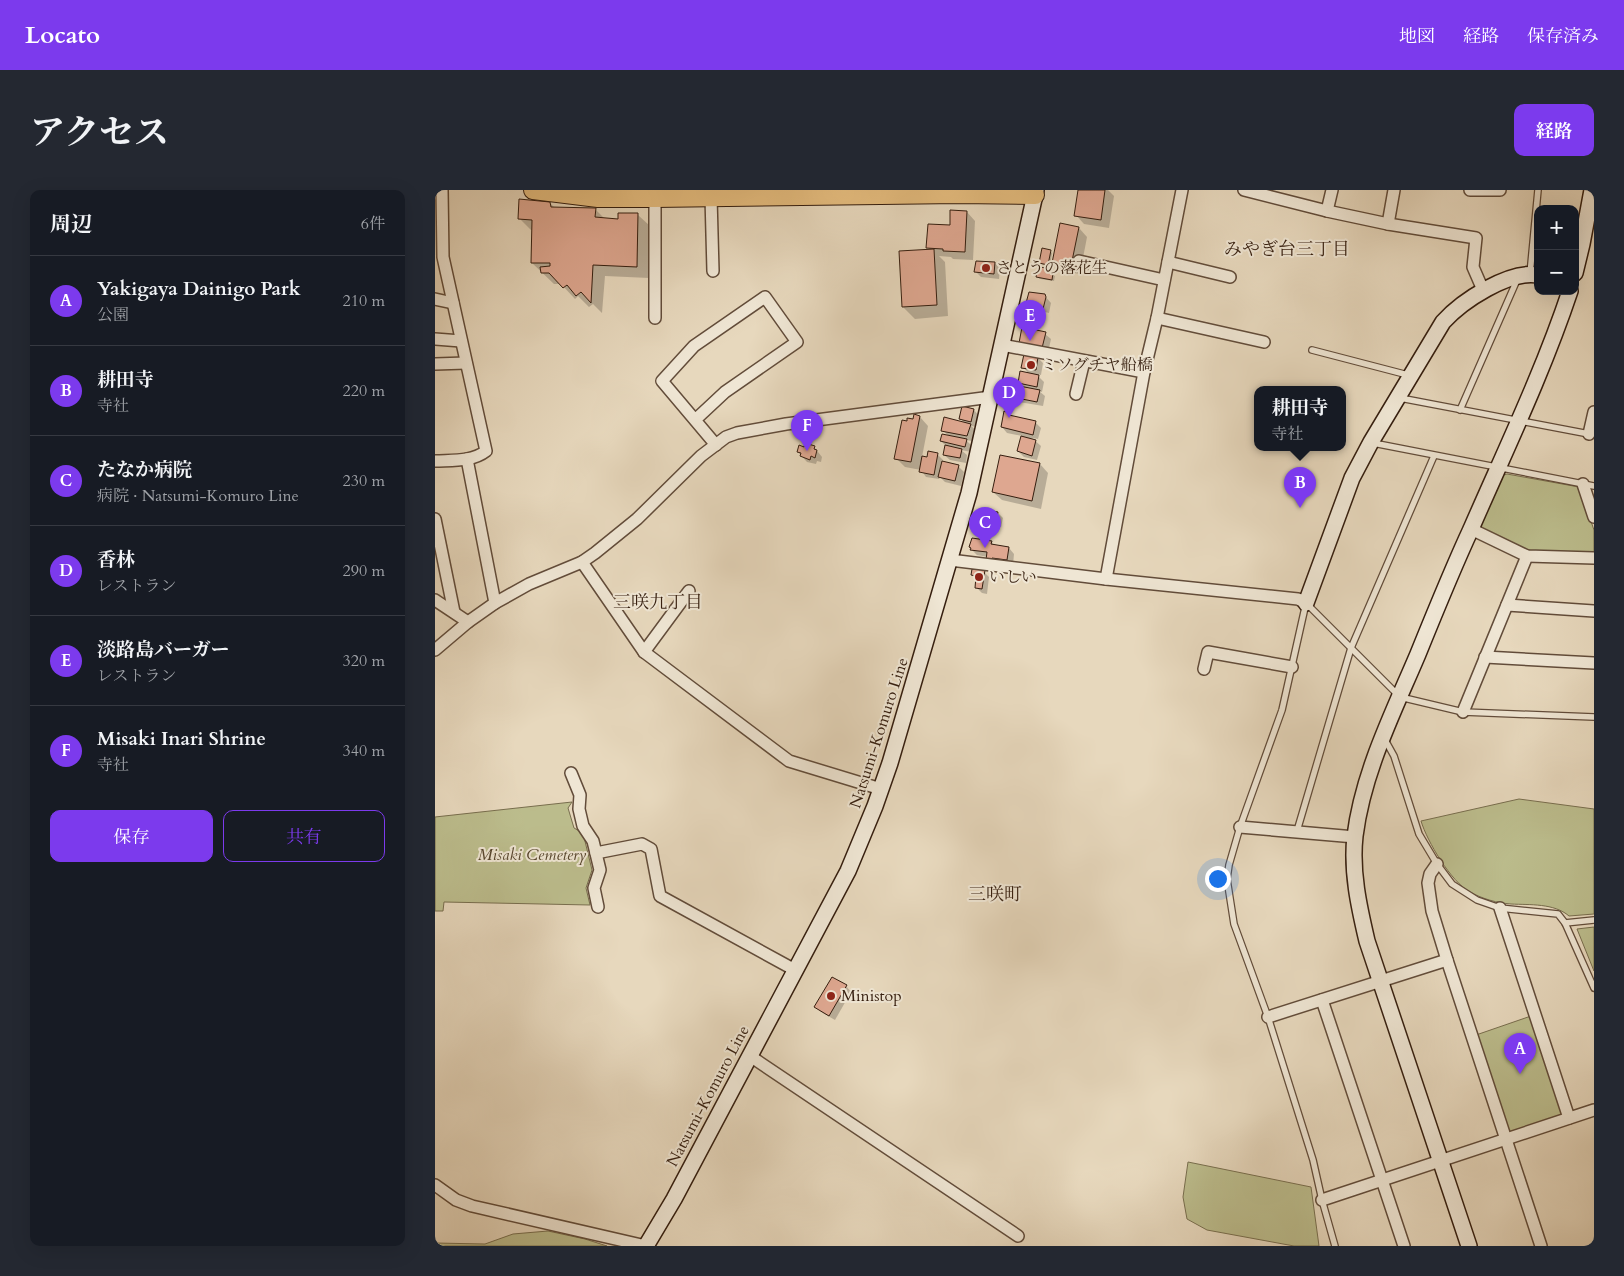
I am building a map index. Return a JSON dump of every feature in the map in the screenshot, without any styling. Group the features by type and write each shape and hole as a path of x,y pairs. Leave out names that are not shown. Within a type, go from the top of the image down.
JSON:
{"main road":[{"path":"533,190 655,198 821,193 1035,192"}],"street":[{"path":"435,460 467,459 479,456 486,451 453,303 439,258 443,190"},
{"path":"1106,579 1144,372 1157,318 1182,190"},
{"path":"1244,190 1388,224 1476,238 1473,267 1483,290"},
{"path":"1327,211 1331,190"},
{"path":"1388,224 1394,190"},
{"path":"1470,190 1500,190"},
{"name":"Natsumi-Komuro Line","path":"646,1246 674,1199 847,871 881,789 969,493 1035,192"},
{"path":"1579,255 1593,193"},
{"path":"711,197 713,271"},
{"path":"655,198 655,318"},
{"path":"1079,261 1164,280"},
{"path":"1168,262 1230,277"},
{"path":"950,560 1106,579 1298,599 1306,603 1352,478 1371,442 1443,322 1450,314 1483,290 1529,275"},
{"path":"1469,1246 1367,941 1359,909 1356,883 1355,838 1360,806 1369,773 1383,737 1518,421 1568,295"},
{"path":"695,420 725,392 797,342 765,298 694,346 662,381 716,445"},
{"path":"435,299 453,303"},
{"path":"1157,318 1264,342"},
{"path":"435,339 461,340"},
{"path":"1002,345 1144,372"},
{"path":"1076,394 1084,360"},
{"path":"435,364 466,363"},
{"path":"435,650 468,622 495,603 529,584 582,562 595,553 637,519 701,456 737,432 991,397"},
{"path":"1591,434 1594,412"},
{"path":"467,459 495,603"},
{"path":"1589,484 1594,517"},
{"path":"435,519 454,612"},
{"path":"1471,528 1527,556 1594,558"},
{"path":"1463,712 1527,556"},
{"path":"582,562 644,652 789,761 881,789"},
{"path":"644,652 689,591"},
{"path":"435,600 468,622"},
{"path":"1507,605 1594,611"},
{"path":"1204,669 1207,652 1292,667"},
{"path":"1485,657 1594,663"},
{"path":"571,773 580,795 579,809 583,826 593,841 600,870 593,888 598,907"},
{"path":"1240,826 1355,838"},
{"path":"596,853 642,844 651,849 661,896 795,970"},
{"path":"1437,864 1430,874 1428,883 1433,911 1447,960 1541,1246"},
{"path":"1500,908 1569,1118"},
{"path":"1268,1017 1447,960"},
{"path":"1322,1000 1404,1246"},
{"path":"750,1056 1018,1236"},
{"path":"1321,1200 1594,1110"},
{"path":"435,1185 456,1200 472,1206 646,1246"}],"lane":[{"path":"1460,410 1529,275 1538,190"},
{"path":"1312,350 1411,376"},
{"path":"1398,398 1591,434"},
{"path":"1371,442 1434,456 1589,484"},
{"path":"1297,831 1351,648 1434,456"},
{"path":"1306,603 1399,697 1463,712 1594,717"},
{"path":"1306,603 1282,710 1240,826 1227,879 1234,924 1268,1017 1313,1160 1321,1200 1335,1246"},
{"path":"1383,737 1394,756 1419,834 1437,864 1452,884 1465,894 1500,908 1558,914 1565,923 1594,988"},
{"path":"1565,923 1594,920"}],"green space":[{"path":"1507,474 1579,487 1594,530 1594,556 1525,551 1483,531 1480,526 1500,476"},
{"path":"1519,799 1594,809 1594,914 1569,916 1549,907 1501,903 1485,899 1470,892 1455,880 1441,860 1421,821"},
{"name":"Misaki Cemetery","path":"572,802 568,808 574,828 583,833 592,870 586,888 590,905 444,902 443,911 435,911 435,817"},
{"path":"1594,927 1594,971 1577,929"},
{"path":"1531,1016 1563,1112 1561,1117 1513,1134 1508,1130 1476,1035"},
{"path":"1188,1162 1311,1187 1319,1246 1294,1246 1207,1230 1187,1219 1183,1197"},
{"path":"548,1231 607,1246 435,1246 435,1243 485,1244 513,1234"}],"building":[{"path":"1078,190 1105,190 1101,220 1074,216"},
{"path":"519,199 550,202 551,207 596,208 595,217 618,219 618,213 638,213 637,267 593,265 591,303 581,292 576,296 567,285 563,288 549,273 541,273 540,267 550,266 550,263 531,263 532,220 518,219"},
{"path":"950,210 967,211 965,252 926,248 928,224 950,225"},
{"path":"1060,223 1079,227 1071,266 1052,263"},
{"path":"1042,248 1051,250 1048,265 1039,263"},
{"path":"934,249 937,305 902,307 899,251"},
{"path":"976,261 995,262 994,274 974,272"},
{"path":"1038,267 1048,268 1047,272 1053,273 1052,280 1036,277"},
{"path":"1029,292 1045,294 1043,309 1026,303"},
{"path":"1022,327 1046,332 1042,348 1019,343"},
{"path":"1024,354 1038,357 1036,370 1021,368"},
{"path":"1020,371 1039,375 1037,387 1018,383"},
{"path":"1014,385 1040,390 1037,402 1012,397"},
{"path":"962,406 974,409 971,422 959,419"},
{"path":"1004,411 1009,413 1009,415 1036,421 1033,435 1001,427"},
{"path":"914,414 920,416 911,462 894,459 902,420 907,421 907,418 913,419"},
{"path":"944,417 971,424 967,436 941,431"},
{"path":"942,434 967,439 965,447 940,441"},
{"path":"1021,436 1036,440 1032,456 1017,451"},
{"path":"805,443 815,446 814,449 817,450 815,458 811,456 810,460 800,456 801,453 797,452 799,445 804,447"},
{"path":"945,445 962,449 960,458 943,455"},
{"path":"928,451 938,453 934,475 919,472 922,456 927,457"},
{"path":"1000,455 1040,463 1032,501 992,492"},
{"path":"942,461 959,465 955,481 938,477"},
{"path":"982,509 998,512 996,522 980,519"},
{"path":"972,538 992,541 991,544 1009,547 1007,560 992,558 992,560 986,560 987,552 970,550"},
{"path":"972,569 985,570 982,589 975,588 976,576 971,575"},
{"name":"Ministop","path":"832,977 847,985 829,1016 814,1007"}],"place":[{"name":"さとうの落花生","path":"986,268"},
{"name":"淡路島バーガー","path":"1030,341"},
{"name":"ミソグチヤ船橋","path":"1031,365"},
{"name":"香林","path":"1009,418"},
{"name":"Misaki Inari Shrine","path":"807,451"},
{"name":"耕田寺","path":"1300,508"},
{"name":"たなか病院","path":"985,548"},
{"name":"いしい","path":"979,577"},
{"name":"Ministop","path":"831,996"},
{"name":"Yakigaya Dainigo Park","path":"1520,1074"}],"district":[{"name":"みやぎ台三丁目","path":"1287,249"},
{"name":"三咲九丁目","path":"658,602"},
{"name":"三咲町","path":"995,894"}]}
